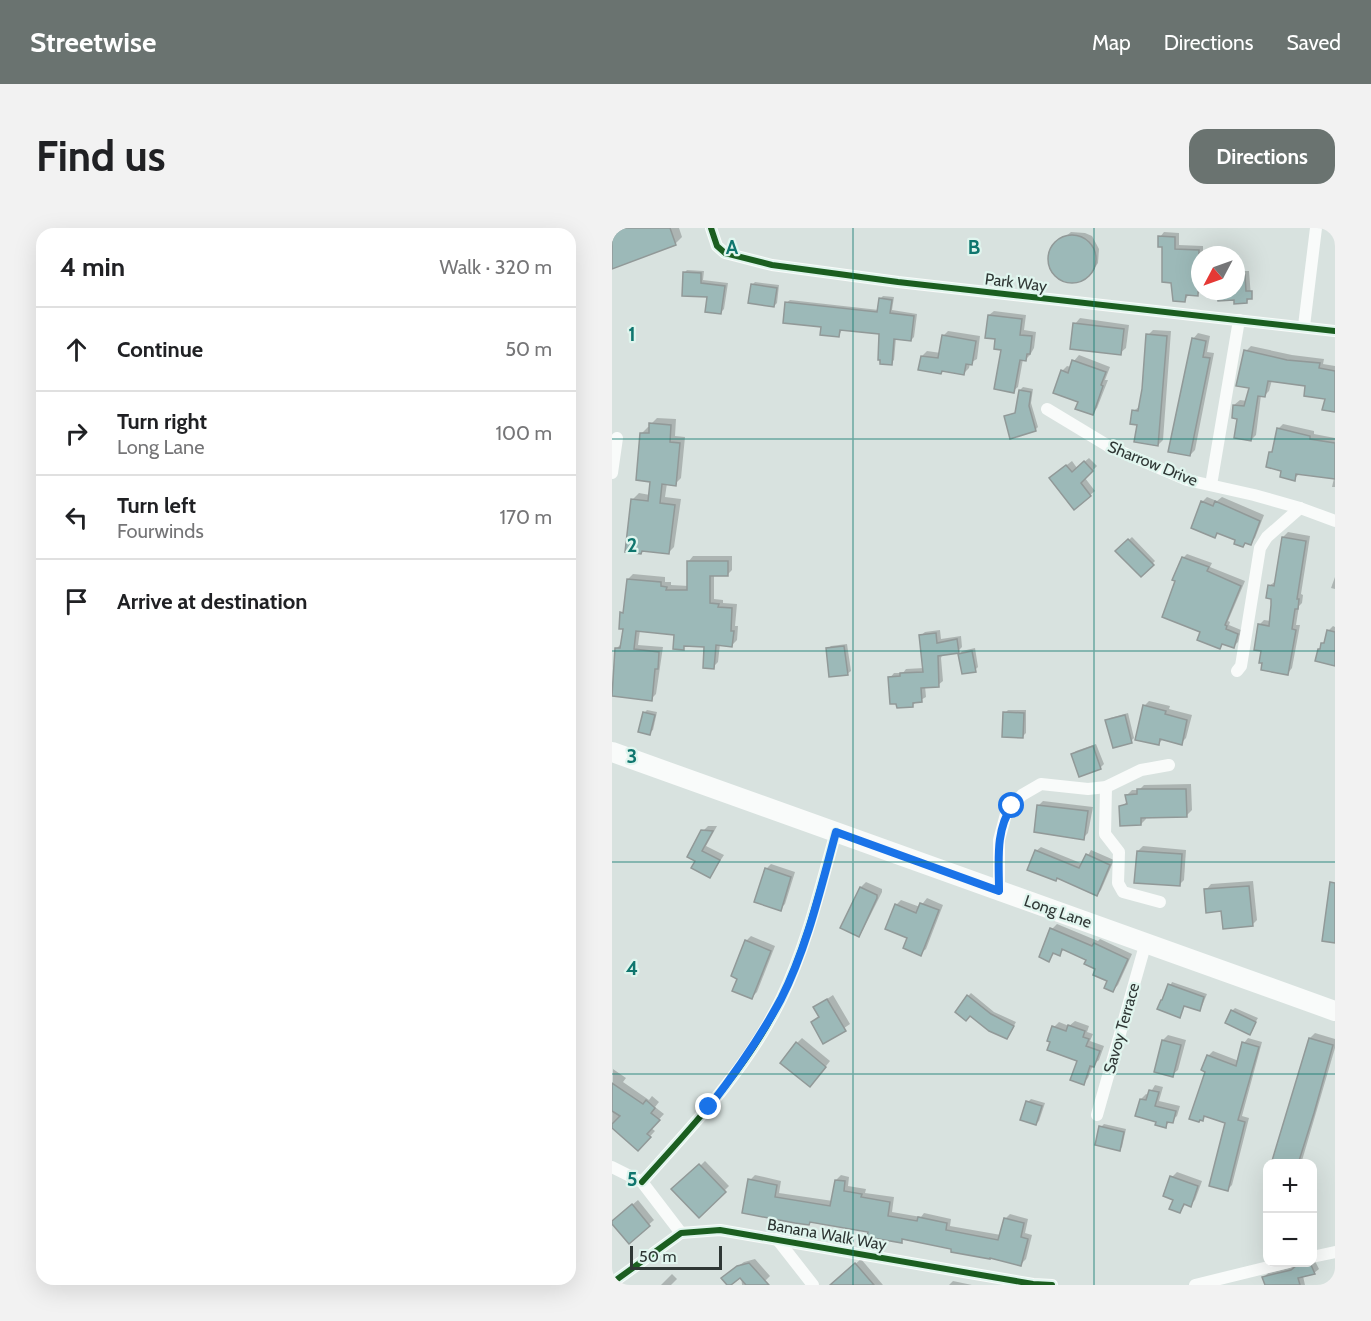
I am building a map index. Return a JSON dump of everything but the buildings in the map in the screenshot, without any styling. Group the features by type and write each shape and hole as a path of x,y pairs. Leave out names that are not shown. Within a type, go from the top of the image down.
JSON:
{"main road":[{"name":"Long Lane","path":"612,752 1335,1011"}],"street":[{"name":"Park Way","path":"711,228 717,246 725,253 772,265 898,282 1335,331"},
{"path":"1304,326 1316,228"},
{"path":"1211,485 1239,320"},
{"name":"Sharrow Drive","path":"1047,409 1110,447 1187,480 1300,508 1335,521"},
{"path":"612,473 617,438"},
{"path":"1237,671 1241,666 1260,548 1267,537 1300,508"},
{"path":"999,891 999,840 1006,814 1022,795 1041,784 1088,789 1106,787 1142,770 1169,765"},
{"path":"1106,787 1105,834 1119,852 1118,883 1120,889 1123,892 1160,902"},
{"path":"642,1182 709,1107 746,1059 782,997 808,930 836,832"},
{"name":"Savoy Terrace","path":"1097,1115 1146,942"},
{"path":"612,1167 642,1182 681,1233 612,1283"},
{"name":"Banana Walk Way","path":"681,1233 720,1230 1033,1285 1052,1285"},
{"path":"777,1239 813,1285"},
{"path":"1317,1256 1335,1252"},
{"path":"1195,1285 1272,1267"}],"cycle path":[{"path":"711,228 717,246 725,253 772,265 898,282 1335,331"},
{"path":"642,1182 719,1094 769,1023 799,957 836,832"},
{"path":"612,1283 681,1233 720,1230 1033,1284 1052,1285"}],"route":[{"path":"709,1107 746,1059 782,997 808,930 836,832 999,891 999,840 1006,814 1012,806"}]}
